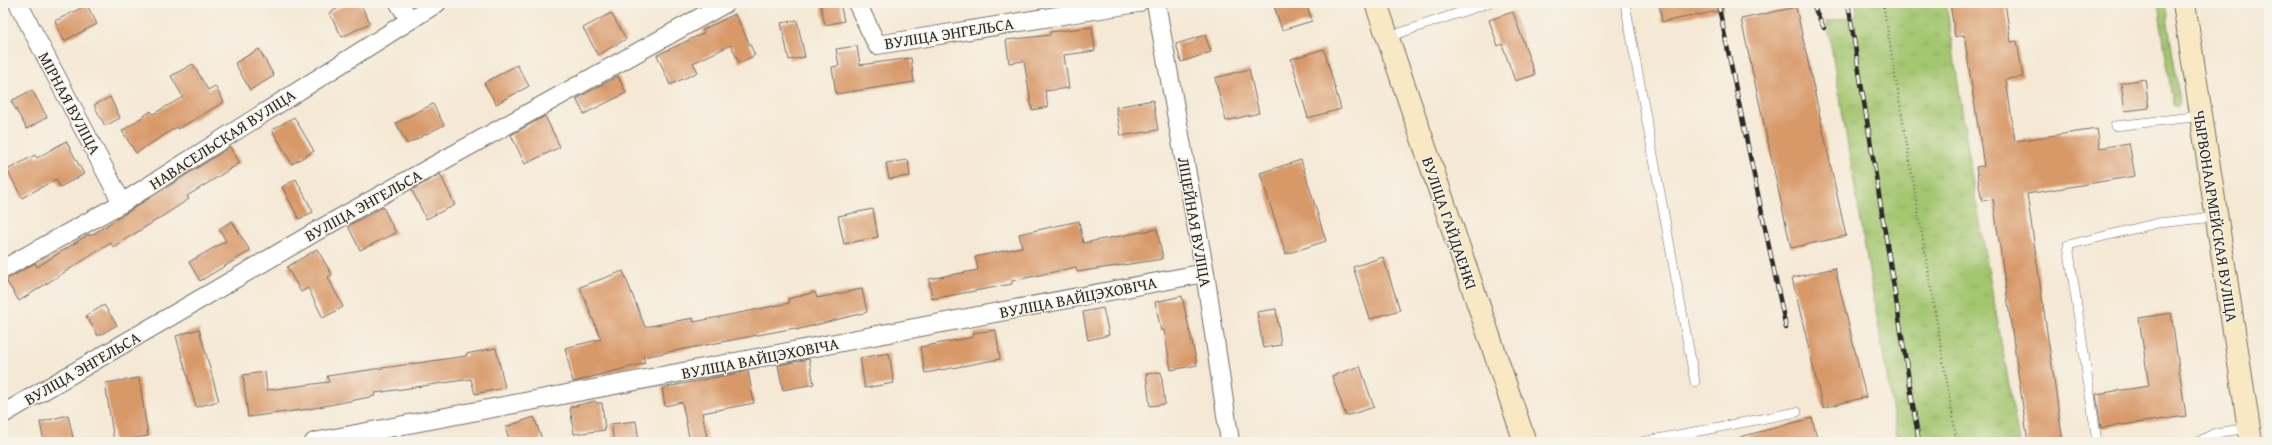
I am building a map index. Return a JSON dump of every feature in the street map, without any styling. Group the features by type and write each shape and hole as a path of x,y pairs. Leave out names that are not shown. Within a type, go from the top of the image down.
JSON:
{"street":[{"name":"МІРНАЯ ВУЛІЦА","path":"18,3 122,203"},
{"path":"399,3 409,19"},
{"name":"НАВАСЕЛЬСКАЯ ВУЛІЦА","path":"3,269 122,203 409,19 437,3"},
{"name":"ВУЛІЦА ЭНГЕЛЬСА","path":"3,414 322,228 726,3"},
{"name":"ВУЛІЦА ЭНГЕЛЬСА","path":"857,3 877,45 1138,3"},
{"name":"ЛІЦЕЙНАЯ ВУЛІЦА","path":"1156,3 1205,273 1230,442"},
{"name":"ВУЛІЦА ГАЙДАЕНКІ","path":"1376,3 1525,442"},
{"name":"ЧЫРВОНААРМЕЙСКАЯ ВУЛІЦА","path":"2184,3 2249,437"},
{"name":"ВУЛІЦА ВАЙЦЭХОВІЧА","path":"314,442 1205,273"}],"lane":[{"path":"1388,37 1488,3"},
{"path":"1624,3 1695,382"},
{"path":"2115,126 2201,116"},
{"path":"2097,442 2068,245 2158,223 2215,217"},
{"path":"1642,442 1797,412"},
{"path":"2198,442 2214,433 2249,437"}],"path":[{"path":"1883,3 1958,442"}],"green space":[{"path":"1856,3 1946,3 1973,183 2019,442 1898,442 1827,22 1857,15"},
{"path":"2158,3 2165,3 2180,102 2177,107 2173,104"}],"building":[{"path":"348,3 360,3 370,23 342,37 329,13"},
{"path":"820,3 840,3 844,21 825,25"},
{"path":"1273,3 1306,3 1312,21 1282,30"},
{"path":"1659,3 1723,3 1723,10 1662,22"},
{"path":"1950,3 2005,3 2011,42 2017,41 2023,77 2006,79 2015,141 2097,129 2100,148 2129,143 2135,176 2027,194 2063,442 2028,442 1993,199 1982,201 1976,167 1984,166 1964,35 1955,37"},
{"path":"87,5 97,24 64,41 55,21"},
{"path":"1796,7 1846,236 1791,248 1741,19"},
{"path":"1513,12 1535,75 1515,81 1502,44 1498,46 1489,20"},
{"path":"611,13 626,39 598,55 583,28"},
{"path":"735,14 755,55 739,63 731,45 693,63 698,72 670,85 657,55 704,33 702,30"},
{"path":"797,20 805,57 789,60 781,23"},
{"path":"1092,27 1095,51 1064,55 1069,88 1045,91 1048,107 1032,110 1024,61 1009,63 1006,40 1050,35 1050,32"},
{"path":"1205,35 1211,52 1181,62 1176,44"},
{"path":"857,46 860,65 911,58 914,82 836,94 832,67 839,66 836,49"},
{"path":"259,49 274,76 250,90 235,63"},
{"path":"1324,49 1341,109 1308,118 1291,59"},
{"path":"193,64 208,90 215,86 224,102 178,129 177,127 136,153 122,131 151,111 153,114 183,97 171,76"},
{"path":"517,65 529,86 496,104 484,83"},
{"path":"1249,69 1259,113 1226,121 1215,78"},
{"path":"618,76 626,93 584,114 576,99"},
{"path":"2145,79 2149,108 2125,111 2121,83"},
{"path":"32,90 47,117 27,129 11,101"},
{"path":"110,97 120,118 105,126 94,105"},
{"path":"1153,100 1158,130 1121,136 1116,107"},
{"path":"433,104 444,125 407,144 396,123"},
{"path":"545,116 560,147 525,164 511,135"},
{"path":"294,117 314,151 292,164 272,130"},
{"path":"66,141 84,174 60,187 56,179 22,198 7,170 35,155 37,158"},
{"path":"230,147 240,163 187,196 189,199 155,221 113,247 111,243 19,301 6,280 35,263 37,267 89,234 90,236"},
{"path":"908,160 910,176 889,179 886,163"},
{"path":"1301,160 1326,241 1286,254 1260,173"},
{"path":"440,174 455,205 426,219 412,190"},
{"path":"296,179 313,212 299,219 282,187"},
{"path":"383,207 396,233 360,250 348,226"},
{"path":"873,209 878,237 844,244 838,216"},
{"path":"232,221 250,251 200,281 189,262 226,241 219,229"},
{"path":"1079,221 1083,243 1157,229 1163,259 1077,272 1076,267 1012,281 1012,284 932,299 929,279 978,270 975,257 1022,247 1019,234"},
{"path":"317,249 332,275 328,277 343,307 323,318 308,288 301,292 287,267"},
{"path":"1383,257 1400,310 1370,319 1353,267"},
{"path":"1835,268 1866,397 1823,408 1792,278"},
{"path":"623,271 645,327 693,318 694,322 789,303 788,299 815,292 817,298 862,289 867,312 796,330 795,328 643,357 645,363 573,382 565,348 601,339 580,287"},
{"path":"1182,296 1197,365 1171,370 1164,330 1161,331 1155,302"},
{"path":"104,305 117,325 98,336 86,316"},
{"path":"1103,308 1109,335 1088,340 1083,312"},
{"path":"1276,309 1281,345 1263,348 1257,312"},
{"path":"2171,313 2186,416 2101,428 2096,394 2149,386 2139,318"},
{"path":"199,329 219,401 196,407 176,336"},
{"path":"996,330 1000,359 925,373 920,347 973,337 973,333"},
{"path":"496,348 505,388 475,394 471,379 375,393 375,396 309,409 248,417 243,375 265,372 267,390 329,382 327,376 466,356 466,354"},
{"path":"889,353 894,383 865,388 860,358"},
{"path":"809,359 814,384 783,390 778,365"},
{"path":"1360,366 1374,407 1346,416 1332,376"},
{"path":"748,371 754,403 702,413 708,442 690,442 682,402 665,406 662,388"},
{"path":"1161,372 1165,404 1150,406 1146,374"},
{"path":"139,378 148,436 114,441 105,383"},
{"path":"595,401 596,403 602,403 605,430 574,434 570,407"},
{"path":"68,415 74,442 44,442 40,422"},
{"path":"534,417 542,439 533,442 510,442 505,427"},
{"path":"1812,418 1818,442 1741,442 1740,437"},
{"path":"636,421 639,442 614,442 611,424"}],"railway":[{"path":"1718,3 1786,328"},
{"path":"1812,3 1824,28"},
{"path":"1848,3 1919,442"}]}
